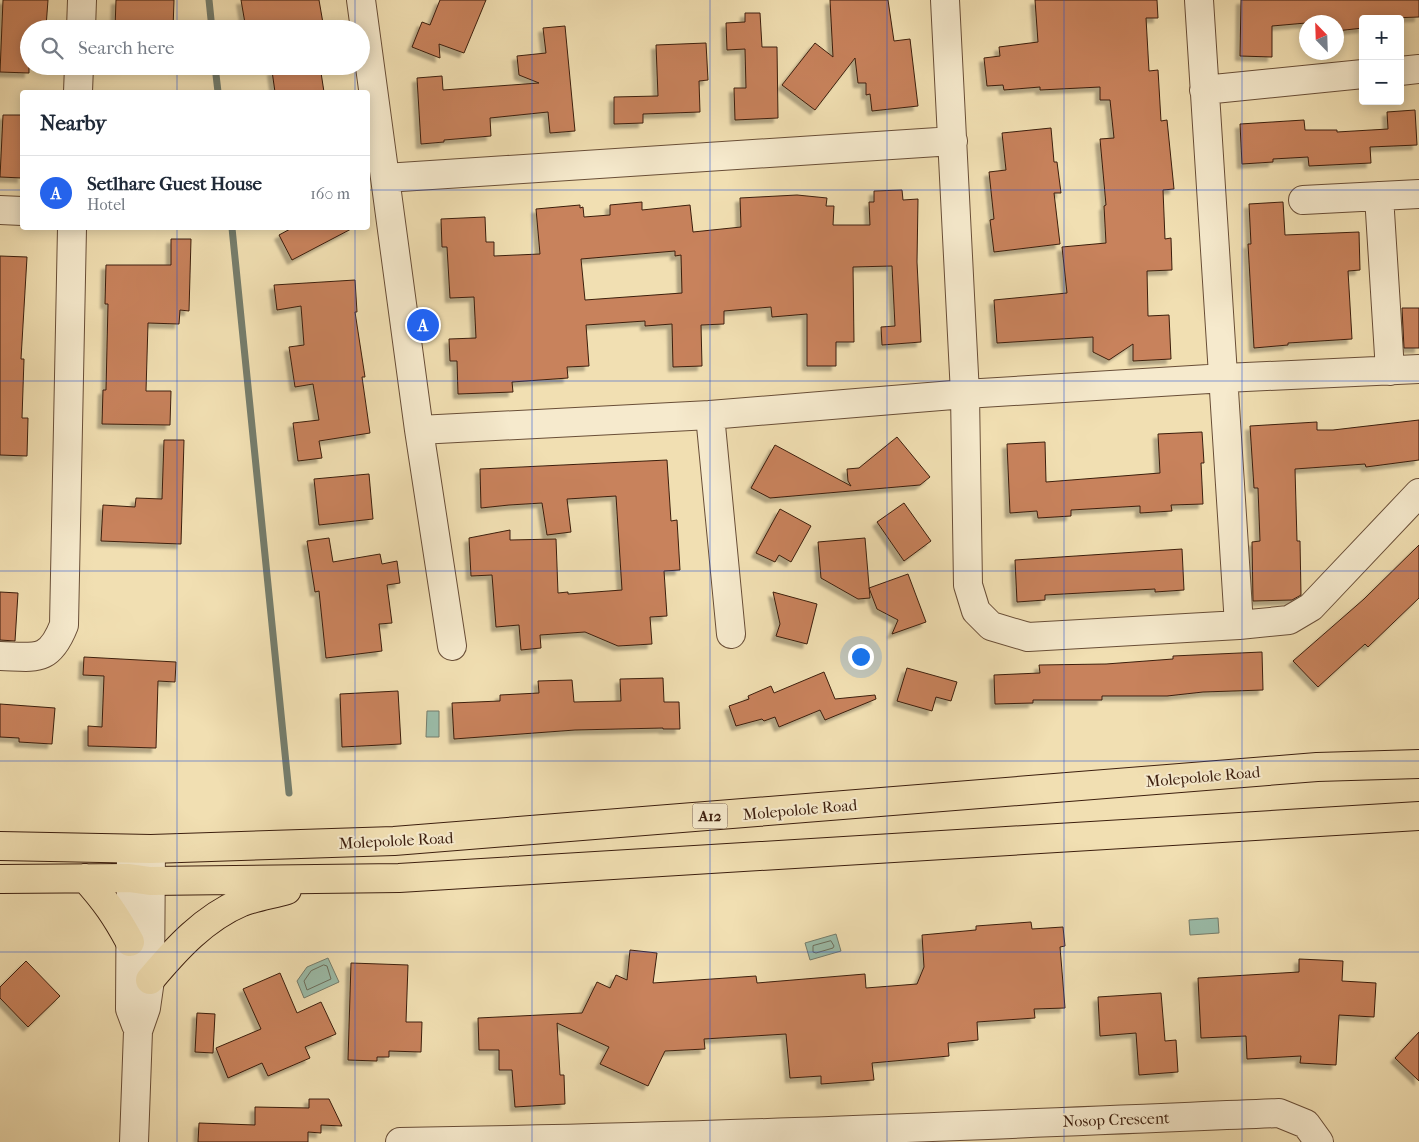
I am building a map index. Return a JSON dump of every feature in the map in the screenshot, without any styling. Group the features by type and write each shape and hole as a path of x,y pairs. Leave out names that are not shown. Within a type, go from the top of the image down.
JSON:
{"main road":[{"name":"Molepolole Road","path":"0,846 141,849 394,841 1297,768 1414,762"},
{"path":"0,879 322,880 398,878 1416,817"},
{"path":"85,878 105,899 130,942"},
{"path":"150,980 176,949 205,923 242,902 322,880"}],"street":[{"path":"81,20 82,0"},
{"path":"361,0 364,20"},
{"path":"945,0 965,394 968,585 976,611 991,626 1028,637 1240,625 1289,620 1311,607 1419,493"},
{"path":"1199,0 1240,625"},
{"path":"370,67 419,430 452,646"},
{"path":"1404,71 1419,69"},
{"path":"1204,90 1359,74"},
{"path":"78,90 79,75"},
{"path":"385,178 953,141"},
{"path":"1303,200 1419,194"},
{"path":"1379,196 1390,370"},
{"path":"0,210 20,211"},
{"path":"0,656 32,657 48,653 58,640 64,625 72,230"},
{"path":"419,430 710,415 965,394 1225,378 1419,369"},
{"path":"710,415 731,634"},
{"path":"138,1031 130,1009 130,942 140,880 141,849"},
{"path":"134,1142 138,1031 146,1008 150,980 140,880"},
{"name":"Nosop Crescent","path":"400,1142 991,1133 1279,1112 1313,1133"}],"water":[{"path":"427,711 439,711 439,737 426,737"},
{"path":"1218,918 1219,933 1190,935 1189,920"},
{"path":"836,934 841,951 810,960 805,943"},
{"path":"328,958 339,982 304,998 297,981 307,967"}],"building":[{"path":"3,0 48,0 47,20 20,20 20,73 0,72"},
{"path":"116,0 174,0 173,20 115,20"},
{"path":"241,0 319,0 322,20 244,20"},
{"path":"440,0 486,0 464,53 439,44 440,58 412,47 422,22 430,25"},
{"path":"830,0 888,0 894,41 910,39 918,106 872,111 870,94 866,95 866,83 858,83 855,58 815,110 782,85 815,43 833,57"},
{"path":"1035,0 1157,0 1158,18 1146,18 1149,71 1158,70 1161,121 1167,120 1174,189 1163,190 1165,239 1171,238 1172,270 1147,271 1148,316 1169,315 1171,359 1133,361 1133,344 1109,360 1093,352 1093,337 997,343 994,300 1067,293 1062,247 1106,243 1104,206 1106,205 1100,139 1114,138 1110,100 1100,100 1100,87 1040,90 1040,87 1004,90 1003,85 987,86 984,58 1000,56 999,47 1038,42"},
{"path":"1241,0 1419,0 1419,17 1359,15 1359,28 1344,30 1344,15 1299,15 1299,24 1272,26 1272,57 1240,56"},
{"path":"745,13 760,13 762,47 777,47 778,118 735,120 734,88 746,88 745,49 727,50 726,23 745,22"},
{"path":"565,26 575,131 550,133 548,112 490,118 491,136 421,144 417,78 442,76 443,90 539,83 519,75 517,56 546,53 543,28"},
{"path":"706,43 708,80 699,81 700,112 643,114 643,123 614,124 614,97 658,96 656,45"},
{"path":"273,75 321,75 324,90 275,90"},
{"path":"1415,110 1417,145 1370,147 1371,163 1309,166 1308,157 1273,159 1273,162 1242,164 1240,124 1304,120 1305,130 1337,130 1337,132 1388,129 1387,112"},
{"path":"3,115 20,115 20,178 0,177"},
{"path":"1051,128 1054,162 1057,162 1061,193 1054,193 1060,244 994,252 990,220 994,219 989,172 1006,170 1002,133"},
{"path":"902,190 903,200 918,199 917,262 921,342 882,345 881,327 895,326 892,266 853,267 854,342 836,342 836,366 807,366 807,314 772,317 771,307 724,311 724,324 701,325 702,366 673,367 672,324 645,326 645,321 586,325 589,366 567,367 568,378 512,382 513,392 458,394 457,361 450,361 449,339 476,338 474,297 450,298 447,247 442,247 441,219 485,217 486,242 494,242 494,256 540,254 536,209 580,205 580,208 583,207 584,217 610,215 610,205 642,202 642,210 690,205 693,232 741,227 740,198 797,195 827,198 826,206 834,206 833,225 870,225 869,202 874,202 874,191","holes":["675,251 675,256 681,255 682,293 585,300 581,259"]},
{"path":"1283,202 1285,235 1359,232 1360,270 1348,271 1352,339 1288,343 1288,345 1254,348 1248,244 1251,244 1249,204"},
{"path":"288,230 349,230 292,260 279,235"},
{"path":"171,239 191,239 189,311 180,310 179,324 148,323 146,391 171,391 170,425 102,424 103,390 106,390 108,304 105,304 106,265 171,265"},
{"path":"0,256 27,257 21,359 24,359 22,418 28,418 27,456 0,455"},
{"path":"355,280 357,312 355,312 365,377 362,377 370,433 319,441 322,458 298,461 293,423 319,420 313,384 295,387 289,347 304,345 301,306 277,310 274,285"},
{"path":"1402,308 1419,308 1419,348 1404,348"},
{"path":"1419,420 1419,460 1366,467 1365,464 1295,469 1297,541 1300,541 1301,595 1292,600 1253,601 1252,542 1260,541 1258,488 1254,488 1250,426 1317,422 1317,430 1333,430"},
{"path":"1202,432 1204,463 1201,463 1203,504 1171,505 1172,511 1140,513 1140,506 1071,510 1071,516 1038,518 1037,511 1010,513 1007,444 1045,442 1046,482 1160,473 1158,434"},
{"path":"897,437 930,477 920,485 770,498 751,488 775,445 851,486 848,481 847,469 859,468"},
{"path":"164,440 184,440 181,544 101,541 103,505 135,507 136,498 162,499"},
{"path":"667,460 671,521 677,520 680,570 664,571 667,616 650,617 652,644 618,646 585,632 540,635 541,648 521,650 519,625 496,627 492,575 471,576 469,538 510,530 510,540 556,539 558,593 622,590 616,496 567,499 571,532 547,535 542,503 481,508 480,469"},
{"path":"369,474 373,519 319,525 314,479"},
{"path":"904,503 931,541 904,561 877,522"},
{"path":"780,509 811,526 791,562 779,555 775,562 756,553"},
{"path":"329,538 333,562 380,554 382,564 397,561 400,583 387,585 392,623 379,624 382,651 326,658 319,591 315,592 307,541"},
{"path":"865,538 870,598 858,599 821,578 818,542"},
{"path":"1419,545 1419,598 1368,647 1365,644 1318,687 1293,661 1364,599"},
{"path":"1182,549 1184,590 1155,592 1155,589 1045,595 1045,600 1017,602 1015,560"},
{"path":"908,574 926,622 892,634 898,620 877,609 869,588"},
{"path":"0,592 18,593 15,641 0,640"},
{"path":"773,592 817,604 807,644 776,636 780,624"},
{"path":"1262,652 1263,690 1203,692 1167,696 1102,696 1102,700 1033,700 1033,703 995,704 994,675 1040,673 1039,665 1106,664 1173,659 1173,656"},
{"path":"84,657 176,662 175,682 158,681 156,748 88,746 88,726 102,727 104,676 83,675"},
{"path":"907,668 957,682 951,701 936,697 932,711 897,701"},
{"path":"824,672 835,699 875,695 876,699 825,720 820,710 779,727 775,717 736,726 729,706 749,699 748,696 771,686 774,693"},
{"path":"663,678 664,702 679,702 680,729 575,730 454,739 452,703 500,701 500,695 539,693 538,681 572,680 574,702 621,701 620,679"},
{"path":"398,691 401,744 342,747 340,694"},
{"path":"0,704 55,708 52,744 19,742 19,738 0,737"},
{"path":"1031,922 1032,929 1063,927 1065,946 1060,947 1065,1008 1034,1009 1035,1018 977,1022 978,1040 948,1043 949,1056 872,1063 874,1080 821,1084 821,1076 790,1078 786,1034 704,1039 705,1049 665,1051 648,1086 600,1064 609,1047 557,1023 560,1075 564,1075 565,1104 515,1107 512,1070 499,1070 499,1050 479,1050 478,1018 582,1013 597,982 610,988 616,975 627,980 630,950 657,953 653,983 756,976 757,983 865,974 866,988 917,984 924,967 922,935 976,930 976,926"},
{"path":"1299,959 1343,961 1342,981 1376,983 1374,1017 1339,1015 1336,1065 1300,1063 1301,1056 1247,1059 1246,1036 1201,1038 1198,978 1299,972"},
{"path":"26,961 60,996 28,1027 0,998 0,987"},
{"path":"351,963 408,965 406,1022 422,1022 421,1052 389,1051 389,1057 377,1057 377,1061 348,1060"},
{"path":"280,973 297,1013 321,1002 336,1034 305,1047 310,1058 268,1076 262,1063 228,1078 216,1048 261,1029 243,989"},
{"path":"1161,993 1165,1041 1176,1040 1178,1072 1139,1075 1136,1033 1100,1036 1098,997"},
{"path":"197,1013 215,1014 213,1053 195,1052"},
{"path":"1419,1032 1419,1081 1395,1058"},
{"path":"309,1099 329,1099 342,1126 321,1125 321,1133 308,1132 308,1142 198,1142 199,1123 255,1125 255,1107 309,1108"}],"waterway":[{"path":"209,0 211,20"},
{"path":"216,75 218,90"},
{"path":"232,230 289,793"}],"place":[{"name":"Setlhare Guest House","path":"423,325"}]}
